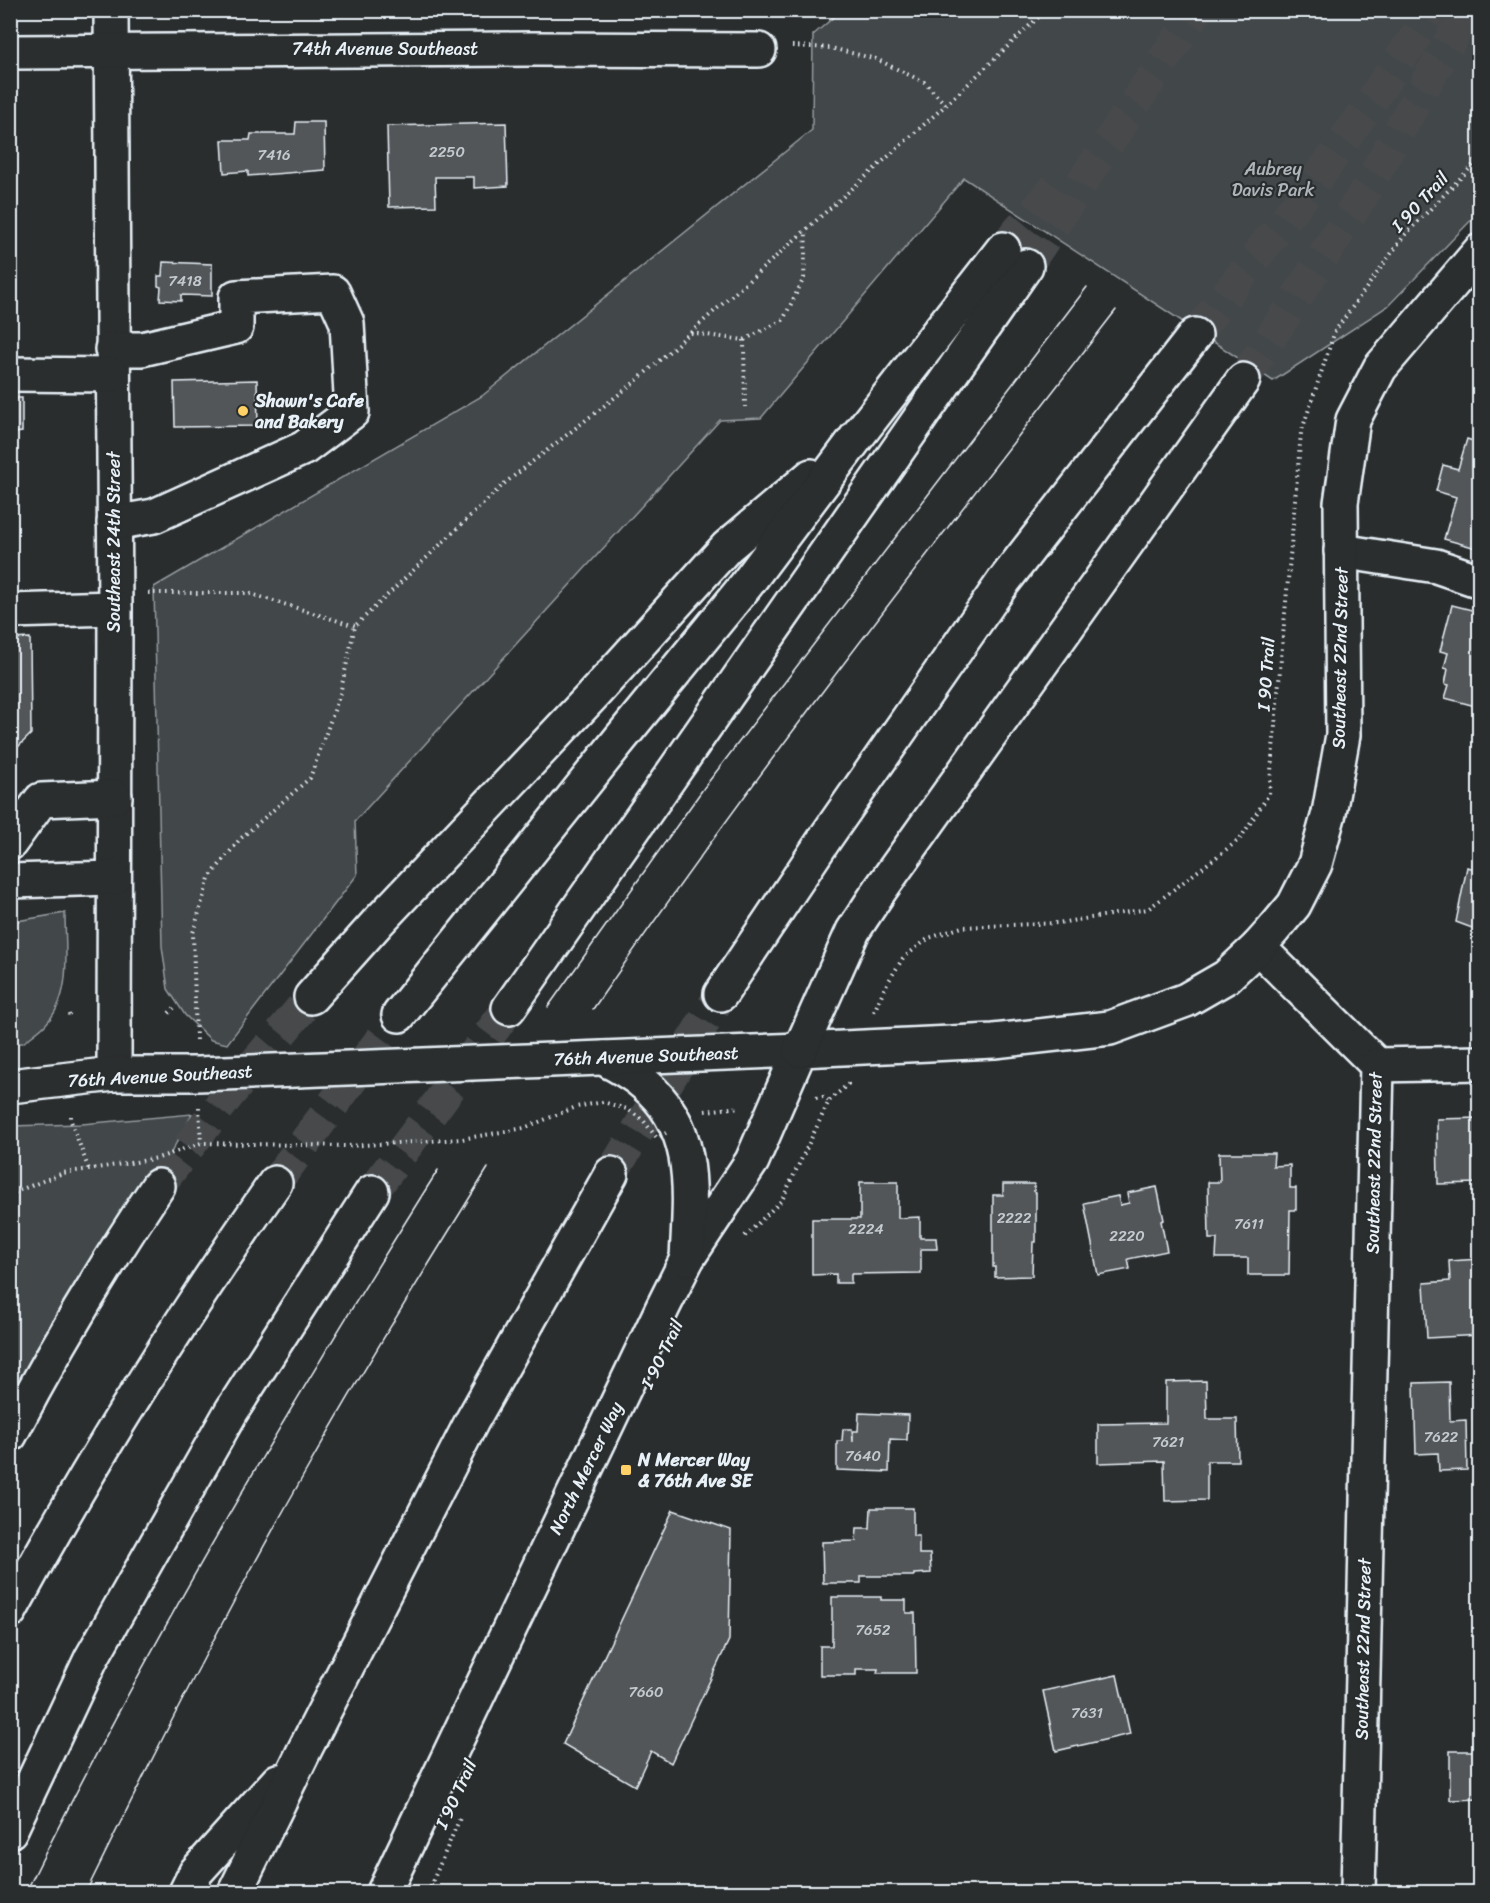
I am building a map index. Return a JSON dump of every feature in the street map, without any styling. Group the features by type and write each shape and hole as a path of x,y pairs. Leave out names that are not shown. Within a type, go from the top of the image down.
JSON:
{"main road":[{"name":"Southeast 24th Street","path":"111,10 115,601 114,1074"},
{"name":"74th Avenue Southeast","path":"10,52 759,50"},
{"name":"Southeast 22nd Street","path":"1358,1893 1377,1065 1258,947 1294,905 1315,864 1329,813 1343,735 1341,503 1353,420 1380,368 1479,251"},
{"path":"399,1015 746,585 856,438 1015,257 509,1008"},
{"path":"10,374 112,362 142,349 236,327 236,297 333,292 347,323 352,412 304,448 154,516 114,523"},
{"path":"721,994 826,837 1004,581 1195,335"},
{"name":"North Mercer Way","path":"384,1893 687,1259 752,1161 853,932 880,890 1243,380"},
{"path":"311,997 378,922 593,695 727,548 856,438"},
{"path":"1341,551 1437,566 1479,581"},
{"path":"10,611 115,601"},
{"path":"10,843 41,800 115,798"},
{"path":"10,881 114,878"},
{"name":"76th Avenue Southeast","path":"10,1086 114,1074 198,1074 800,1050 987,1041 1110,1028 1186,1000 1226,977 1258,947"},
{"path":"604,1058 643,1082 663,1103 678,1125 686,1149 690,1196 687,1259"},
{"path":"1377,1065 1479,1063"},
{"path":"235,1893 304,1751 472,1421 611,1174"},
{"path":"10,1611 105,1443 180,1323 275,1183"},
{"path":"10,1435 43,1371 103,1270 158,1186"},
{"path":"10,1831 97,1649 231,1412 372,1192"},
{"path":"186,1893 196,1872 304,1751"}],"path":[{"path":"196,1038 193,933 209,878 240,839 310,778 340,693 356,626 505,483 636,381 946,105 1046,10"},
{"path":"759,50 795,46 831,48 876,59 924,82 946,105"},
{"name":"I 90 Trail","path":"885,987 903,958 929,938 962,927 1058,923 1148,909 1240,839 1269,794 1301,433 1335,332 1404,236 1479,158"},
{"path":"690,333 744,340 783,320 804,278 806,231"},
{"path":"744,340 745,407"},
{"path":"115,601 248,593 356,626"},
{"path":"169,1013 174,1008"},
{"path":"743,1239 782,1200 829,1101 848,1084 847,1078"},
{"path":"823,1097 829,1101"},
{"path":"10,1197 15,1192 63,1173 158,1158 201,1143 347,1146 462,1139 524,1128 576,1107 603,1102 627,1109 643,1120 657,1138 666,1133"},
{"path":"697,1112 740,1107"},
{"path":"199,1112 201,1143"},
{"path":"71,1116 89,1170"},
{"name":"I 90 Trail","path":"428,1893 461,1816"}],"green space":[{"name":"Aubrey Davis Park","path":"841,11 1479,11 1479,212 1388,306 1273,381 964,178 761,418 720,420 355,821 357,875 227,1044 211,1040 185,1015 168,989 162,946 154,587 482,396 812,130 813,35"},
{"path":"65,913 66,972 60,1001 54,1013 40,1030 23,1043 11,1043 11,922"},
{"path":"192,1114 11,1447 11,1126 82,1124"}],"building":[{"path":"296,122 324,122 325,170 248,176 248,171 224,173 222,140 250,140 251,134 295,134"},
{"path":"506,123 508,186 474,188 474,177 435,177 436,206 389,207 387,126"},
{"path":"163,262 212,264 212,296 181,295 181,301 160,300 161,287 158,286 158,276 162,276"},
{"path":"257,380 258,426 175,427 174,382"},
{"path":"10,398 22,398 22,432 15,433 15,463 10,463"},
{"path":"1467,439 1480,443 1480,549 1444,539 1456,497 1436,491 1443,465 1458,469"},
{"path":"1452,605 1480,612 1479,707 1445,698 1449,685 1445,684 1448,669 1444,668 1448,653 1440,651"},
{"path":"30,638 31,734 10,755 10,639"},
{"path":"1467,867 1480,870 1480,931 1456,922"},
{"path":"1480,1118 1480,1183 1438,1184 1437,1119"},
{"path":"1219,1153 1274,1153 1273,1166 1290,1165 1290,1188 1296,1188 1296,1210 1290,1210 1289,1275 1248,1275 1248,1258 1216,1258 1217,1239 1209,1239 1208,1182 1220,1182"},
{"path":"860,1182 898,1182 898,1218 920,1217 920,1238 936,1238 937,1249 921,1249 921,1273 851,1274 851,1283 836,1283 836,1274 812,1275 812,1219 860,1219"},
{"path":"1003,1184 1034,1184 1036,1242 1033,1242 1032,1276 995,1277 993,1195 1003,1195"},
{"path":"1157,1187 1164,1220 1161,1221 1167,1251 1128,1259 1130,1269 1098,1275 1084,1203 1118,1196 1120,1205 1129,1203 1127,1193"},
{"path":"1480,1259 1480,1335 1427,1338 1424,1283 1450,1281 1449,1261"},
{"path":"1206,1381 1207,1419 1237,1419 1238,1461 1207,1461 1207,1500 1165,1501 1164,1461 1098,1463 1098,1424 1166,1423 1166,1382"},
{"path":"1449,1382 1450,1421 1466,1420 1467,1470 1439,1471 1438,1453 1416,1454 1414,1383"},
{"path":"859,1413 908,1415 907,1440 890,1439 889,1472 837,1470 837,1441 842,1441 843,1429 852,1429 853,1442 853,1431 858,1431"},
{"path":"1476,1500 1480,1500 1480,1579 1478,1579"},
{"path":"871,1508 913,1508 913,1536 919,1536 919,1554 930,1554 931,1573 914,1574 914,1576 861,1576 861,1583 823,1583 822,1542 856,1541 857,1528 870,1528"},
{"path":"673,1510 731,1530 729,1640 671,1763 651,1751 635,1786 563,1744"},
{"path":"832,1597 881,1597 881,1600 906,1600 906,1613 915,1613 916,1673 877,1673 878,1669 856,1669 856,1675 820,1675 820,1646 832,1646"},
{"path":"1117,1675 1130,1734 1056,1751 1043,1691"},
{"path":"1450,1751 1480,1751 1480,1799 1450,1800"}],"tunnel":[{"path":"1026,266 1197,10"},
{"path":"1195,335 1322,172 1434,10"},
{"path":"1243,380 1361,198 1453,36 1465,10"},
{"path":"1003,249 1060,182"},
{"path":"611,1174 721,994"},
{"path":"158,1186 230,1093 311,997"},
{"path":"372,1192 509,1008"},
{"path":"275,1183 399,1015"}],"tram line":[{"path":"548,1007 703,789 1087,287"},
{"path":"593,1009 784,743 1116,310"},
{"path":"86,1892 248,1575 373,1356 488,1168"},
{"path":"26,1892 121,1708 222,1526 328,1347 438,1170"}],"place":[{"name":"Shawn's Cafe and Bakery","path":"243,411"},
{"name":"N Mercer Way & 76th Ave SE","path":"626,1470"}]}
